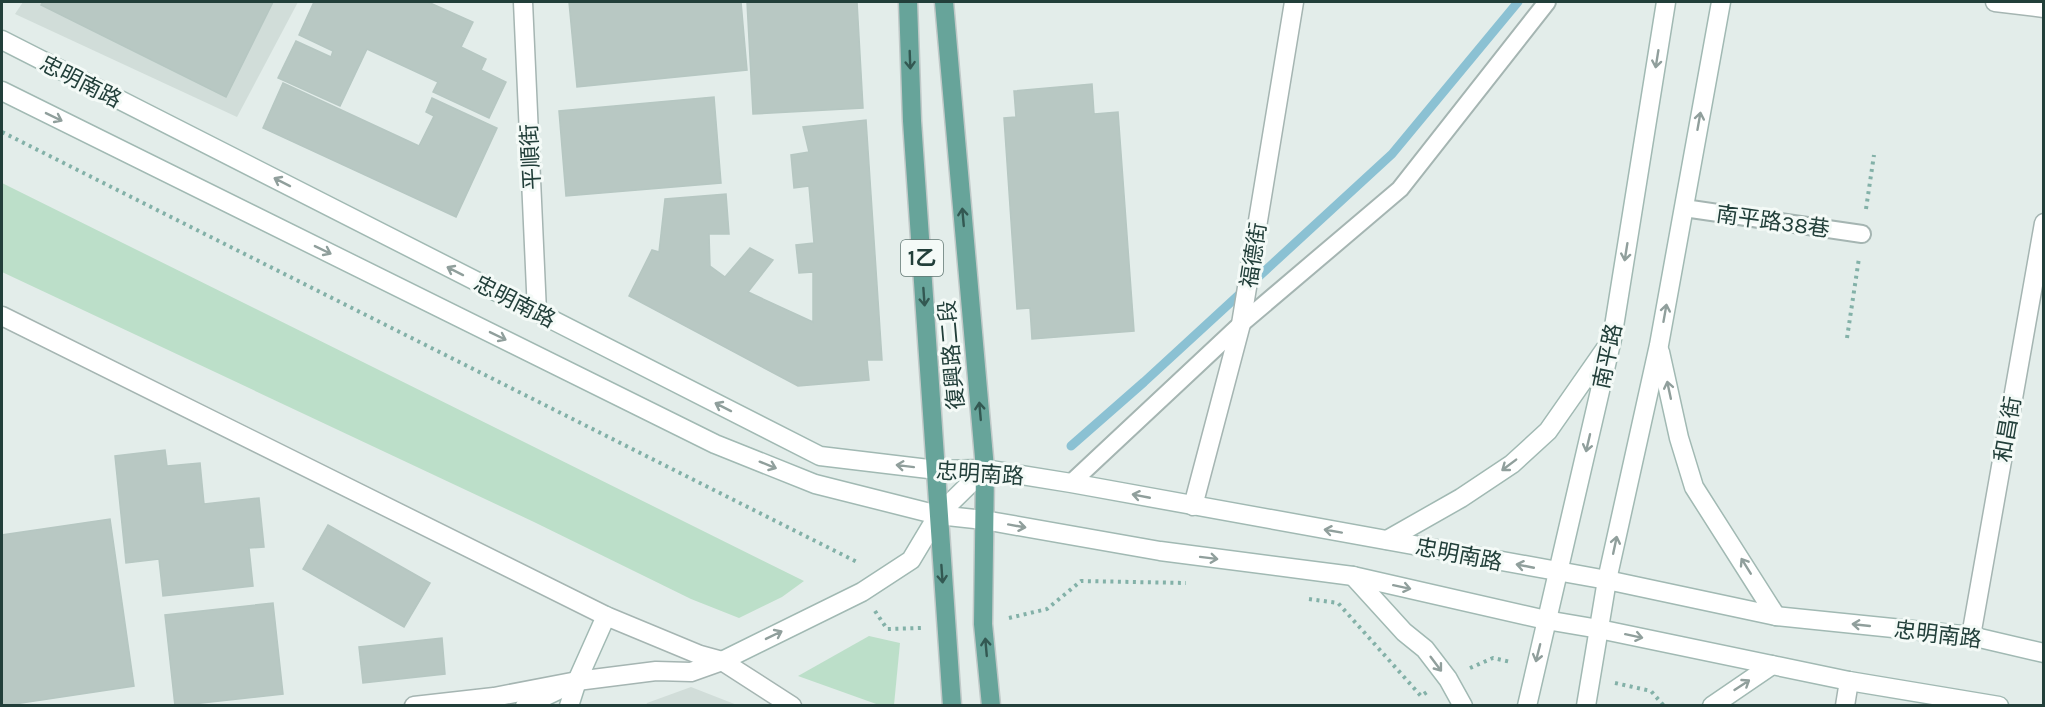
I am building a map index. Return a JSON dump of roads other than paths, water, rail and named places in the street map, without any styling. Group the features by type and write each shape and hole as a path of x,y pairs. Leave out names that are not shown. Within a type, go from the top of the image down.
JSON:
{"main road":[{"name":"復興路二段","path":"908,2 912,122 952,705"},
{"name":"復興路二段","path":"944,2 985,469 983,624 991,705"}],"street":[{"name":"平順街","path":"523,2 537,312"},
{"name":"福德街","path":"1193,506 1241,324 1294,2"},
{"name":"南平路","path":"1527,705 1612,339 1666,2"},
{"path":"1586,705 1607,580 1659,345 1721,2"},
{"path":"1995,2 2043,8"},
{"name":"忠明南路","path":"2,40 820,456 936,470 985,469 1607,580 1776,616 1971,636 2043,653"},
{"name":"忠明南路","path":"2,91 715,444 815,484 938,515 984,520 1160,551 1353,576 1546,620 1850,681 1991,705"},
{"name":"和昌街","path":"1971,636 2043,223"},
{"path":"2,316 606,616 700,656 722,661 792,705"},
{"path":"1387,540 1461,498 1512,464 1548,431 1612,339"},
{"path":"1659,345 1679,438 1694,487 1776,616"},
{"path":"414,705 494,696 577,681 656,671 691,672 722,661 862,592 911,560 938,515 985,469"},
{"path":"1353,576 1404,632 1425,649 1448,679 1463,705"},
{"path":"569,705 577,681 606,616"},
{"path":"1712,705 1772,665"},
{"path":"525,705 577,681"},
{"path":"1845,705 1850,681"}],"lane":[{"path":"1071,483 1241,324 1400,189 1547,2"},
{"name":"南平路38巷","path":"1684,208 1862,234"}],"waterway":[{"path":"1071,446 1392,154 1518,2"}]}
